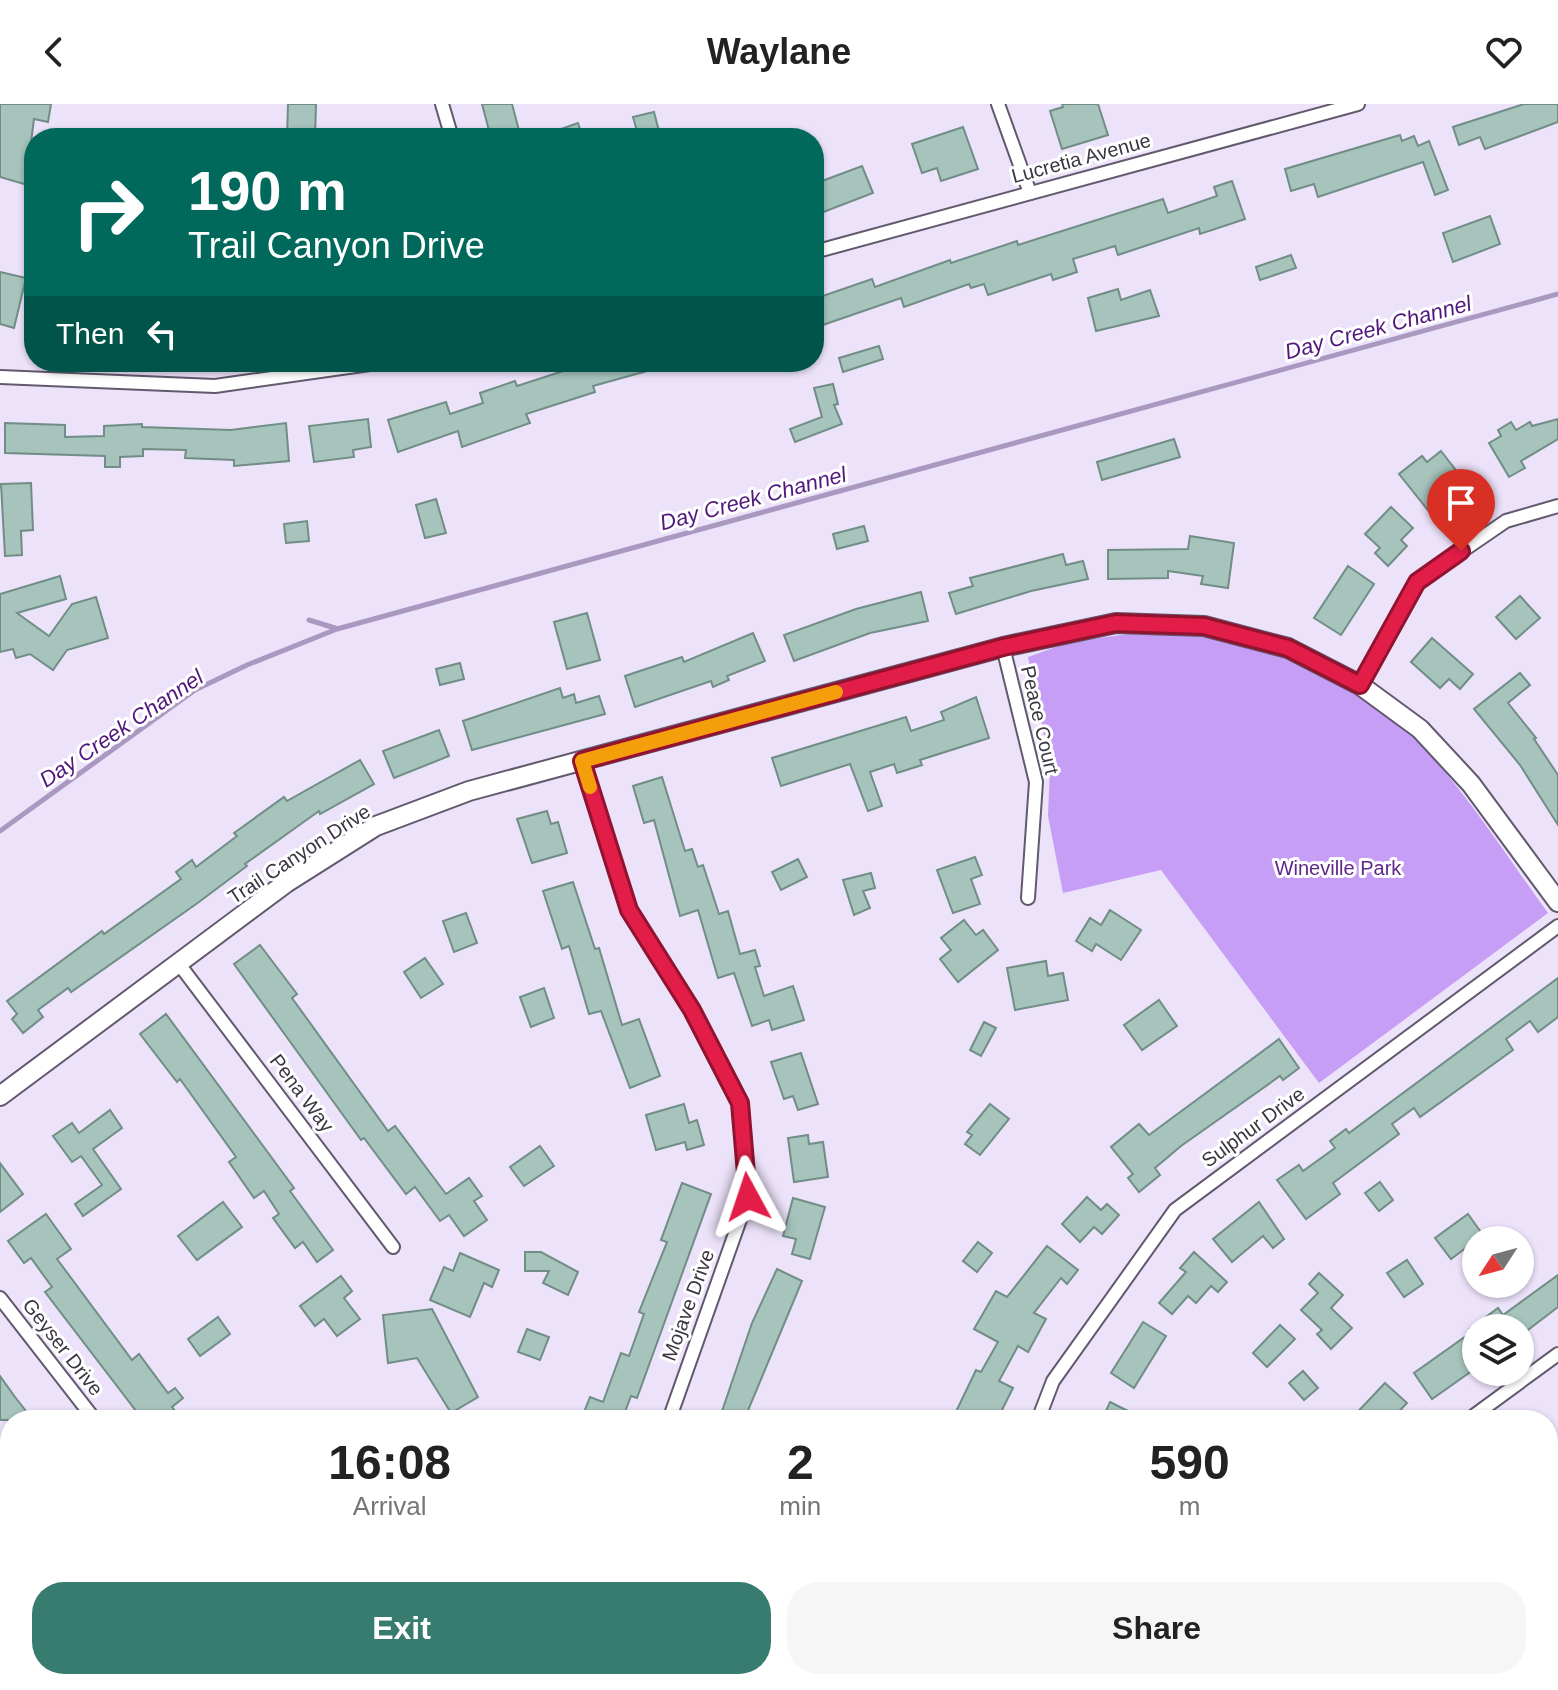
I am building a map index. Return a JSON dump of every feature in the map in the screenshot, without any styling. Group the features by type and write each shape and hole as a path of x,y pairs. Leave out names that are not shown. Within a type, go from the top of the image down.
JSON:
{"street":[{"path":"442,104 449,128"},
{"path":"998,104 1030,193"},
{"name":"Lucretia Avenue","path":"824,249 1358,104"},
{"path":"0,377 215,386 314,372"},
{"path":"1360,685 1417,582 1506,521 1558,506"},
{"name":"Trail Canyon Drive","path":"0,1096 286,883 376,826 469,791 1003,647 1116,623 1204,626 1288,648 1360,685 1420,729 1461,773 1558,902"},
{"name":"Peace Court","path":"1003,647 1036,782 1028,898"},
{"name":"Mojave Drive","path":"582,761 629,910 692,1010 740,1103 748,1197 673,1410"},
{"name":"Sulphur Drive","path":"1042,1410 1053,1381 1175,1210 1558,926"},
{"name":"Pena Way","path":"179,964 393,1247"},
{"name":"Geyser Drive","path":"0,1298 87,1410"},
{"path":"1482,1410 1558,1354"}],"green space":[{"name":"Wineville Park","path":"1129,634 1188,635 1243,645 1319,670 1364,694 1407,730 1451,779 1548,913 1319,1083 1161,870 1063,893 1048,816 1050,765 1028,657 1070,642"}],"building":[{"path":"0,104 51,104 48,122 34,119 33,128 24,128 24,184 0,177"},
{"path":"288,104 316,104 315,128 287,128"},
{"path":"482,104 512,104 518,128 488,128"},
{"path":"1062,104 1098,104 1108,135 1062,149 1050,111 1063,107"},
{"path":"1524,104 1558,104 1558,122 1485,149 1480,137 1459,145 1453,127"},
{"path":"654,112 658,128 636,128 633,117"},
{"path":"963,127 978,169 941,181 937,168 922,173 912,144"},
{"path":"1400,135 1402,141 1414,136 1418,146 1429,141 1448,190 1435,195 1423,162 1318,197 1314,184 1291,191 1285,169"},
{"path":"862,166 873,193 824,212 824,180"},
{"path":"1232,181 1245,219 1200,234 1199,228 1118,255 1115,246 1073,259 1077,272 1053,280 1051,274 988,295 984,284 971,288 969,284 904,307 901,298 824,325 824,296 872,279 875,287 950,260 951,263 1017,241 1018,245 1163,199 1168,213 1217,196 1214,187"},
{"path":"1490,216 1500,244 1453,262 1443,233"},
{"path":"1291,255 1296,268 1260,280 1256,267"},
{"path":"0,272 24,278 14,328 0,324"},
{"path":"1118,289 1121,300 1150,290 1159,316 1096,331 1088,298"},
{"path":"879,346 883,359 843,372 839,358"},
{"path":"560,372 643,372 593,386 595,392 526,414 530,423 462,447 458,431 398,452 388,420 446,402 450,414 483,403 480,393 515,381 517,386"},
{"path":"833,384 838,404 834,405 842,424 795,442 790,429 822,417 814,388"},
{"path":"368,419 371,447 353,450 354,457 314,462 309,426"},
{"path":"1558,419 1558,439 1521,461 1525,468 1509,477 1489,443 1501,436 1498,430 1511,422 1516,430 1530,422 1532,426"},
{"path":"5,423 65,425 65,437 104,436 104,426 142,424 142,427 231,430 286,423 289,461 234,466 234,460 185,458 186,450 143,449 143,456 120,457 120,467 105,467 105,456 5,453"},
{"path":"1174,439 1180,457 1102,480 1097,462"},
{"path":"1441,451 1465,482 1445,497 1452,506 1435,519 1399,474 1422,456 1427,462"},
{"path":"31,483 33,530 21,531 22,555 5,556 1,484"},
{"path":"436,499 446,533 425,538 416,505"},
{"path":"1391,507 1413,528 1401,540 1407,546 1388,566 1375,553 1380,548 1365,534"},
{"path":"307,521 309,541 286,543 284,524"},
{"path":"864,526 868,541 837,549 833,534"},
{"path":"1190,536 1234,543 1228,588 1201,584 1203,576 1168,571 1168,578 1108,579 1108,550 1188,549"},
{"path":"1063,554 1066,565 1083,561 1088,579 1031,591 956,614 949,593 973,586 970,578"},
{"path":"1348,566 1374,584 1341,635 1314,618"},
{"path":"60,576 66,599 17,613 49,636 72,604 96,597 108,638 67,650 53,670 30,654 16,658 13,649 0,652 0,594"},
{"path":"921,592 928,621 870,633 794,661 784,635 856,609"},
{"path":"1520,596 1540,618 1516,639 1496,617"},
{"path":"587,613 600,660 567,669 554,622"},
{"path":"753,633 765,661 727,676 729,680 713,687 711,681 635,707 625,676 682,657 684,662"},
{"path":"1432,638 1473,674 1460,689 1449,679 1440,688 1411,662"},
{"path":"460,663 464,679 440,685 436,669"},
{"path":"1520,673 1530,685 1508,703 1536,738 1558,775 1558,825 1520,765 1474,709"},
{"path":"560,688 563,698 574,694 576,703 599,696 605,714 472,750 463,721"},
{"path":"976,697 989,738 920,760 922,765 897,773 894,764 870,772 882,806 868,811 850,764 781,786 772,758 906,717 911,731 944,720 941,712"},
{"path":"439,730 449,756 394,778 383,751"},
{"path":"360,760 374,784 320,814 319,811 245,864 247,866 199,902 71,992 68,988 38,1010 43,1017 23,1033 12,1019 17,1014 7,1001 102,931 104,934 181,879 176,872 192,860 196,867 237,836 234,833 284,797 287,801"},
{"path":"662,777 685,851 692,849 698,867 703,865 719,914 728,911 740,954 755,950 760,966 755,967 764,996 793,986 804,1020 772,1030 769,1020 752,1026 734,973 718,978 698,910 680,916 654,820 644,823 633,786"},
{"path":"547,811 551,824 558,822 567,853 532,863 517,819"},
{"path":"975,857 982,875 971,879 980,904 953,913 937,870"},
{"path":"798,859 807,877 781,890 772,872"},
{"path":"871,873 875,888 863,891 870,908 854,915 843,880"},
{"path":"573,882 595,949 599,948 622,1025 639,1019 660,1076 630,1088 601,1011 589,1014 569,946 562,949 543,891"},
{"path":"1110,910 1141,930 1121,960 1096,944 1092,951 1076,941 1090,918 1101,925"},
{"path":"466,913 477,943 454,952 443,921"},
{"path":"964,920 976,935 983,930 998,950 958,982 940,959 951,950 941,938"},
{"path":"260,945 297,994 292,998 388,1131 395,1126 446,1194 469,1178 482,1196 474,1201 487,1220 464,1236 449,1215 440,1221 415,1187 406,1194 364,1138 361,1140 234,964"},
{"path":"425,958 443,984 421,998 404,972"},
{"path":"1046,961 1048,976 1063,973 1068,1000 1015,1010 1007,968"},
{"path":"1558,978 1558,1017 1538,1032 1530,1021 1506,1039 1513,1050 1420,1117 1414,1108 1392,1124 1399,1134 1333,1183 1340,1194 1306,1219 1277,1180 1299,1165 1303,1171 1335,1148 1330,1141 1346,1129 1349,1133"},
{"path":"544,988 554,1018 531,1027 520,997"},
{"path":"1159,1000 1177,1026 1142,1050 1124,1025"},
{"path":"166,1014 294,1188 290,1191 333,1250 317,1262 303,1242 295,1248 273,1218 279,1214 264,1191 254,1198 229,1162 236,1157 180,1079 177,1082 140,1034"},
{"path":"984,1022 996,1028 981,1056 970,1050"},
{"path":"1279,1039 1299,1068 1283,1080 1280,1076 1181,1146 1155,1168 1160,1175 1139,1192 1128,1178 1133,1174 1111,1147 1139,1124 1149,1135"},
{"path":"801,1053 818,1104 798,1110 793,1096 784,1099 771,1062"},
{"path":"684,1104 689,1123 697,1120 704,1145 687,1150 685,1142 656,1150 646,1115"},
{"path":"990,1104 1009,1119 980,1155 965,1144 972,1135 967,1132"},
{"path":"110,1110 122,1128 93,1149 121,1189 83,1216 75,1204 102,1185 81,1156 72,1162 53,1136 72,1123 79,1133"},
{"path":"808,1135 809,1144 823,1142 828,1177 794,1182 788,1138"},
{"path":"540,1146 554,1166 524,1186 510,1167"},
{"path":"0,1163 23,1194 0,1212"},
{"path":"1380,1182 1393,1200 1379,1211 1365,1193"},
{"path":"682,1183 711,1194 637,1398 631,1396 626,1410 585,1410 590,1397 603,1402 621,1353 629,1356 644,1314 639,1312 667,1242 661,1240"},
{"path":"1087,1197 1101,1210 1107,1204 1119,1215 1102,1234 1094,1227 1080,1242 1062,1224"},
{"path":"793,1198 825,1207 810,1259 792,1254 796,1239 783,1236"},
{"path":"223,1202 242,1227 197,1260 178,1236"},
{"path":"1259,1202 1284,1239 1273,1248 1263,1236 1232,1262 1213,1239"},
{"path":"46,1214 71,1249 57,1259 132,1360 139,1354 168,1393 175,1388 183,1398 172,1407 174,1410 135,1410 45,1292 52,1287 31,1258 24,1263 8,1241"},
{"path":"1468,1214 1477,1226 1462,1226 1462,1251 1451,1259 1435,1238"},
{"path":"978,1242 992,1253 977,1272 963,1261"},
{"path":"1047,1246 1078,1270 1067,1284 1061,1278 1034,1313 1046,1319 1028,1352 1018,1346 999,1381 1013,1388 1002,1410 957,1410 976,1370 981,1372 998,1342 974,1329 996,1291 1007,1297"},
{"path":"525,1252 541,1252 578,1272 568,1295 543,1283 549,1271 525,1271"},
{"path":"1194,1252 1227,1282 1218,1292 1211,1286 1196,1303 1188,1296 1172,1314 1159,1303 1186,1272 1180,1268"},
{"path":"460,1253 499,1270 492,1287 484,1283 470,1317 430,1300 444,1267 453,1271"},
{"path":"1407,1260 1423,1284 1404,1297 1387,1273"},
{"path":"777,1269 802,1281 748,1410 722,1410 752,1323"},
{"path":"1319,1273 1343,1295 1331,1308 1352,1328 1331,1349 1317,1334 1322,1330 1301,1310 1318,1293 1309,1284"},
{"path":"1558,1275 1558,1307 1534,1325 1534,1314 1504,1314 1526,1298 1534,1298 1534,1292"},
{"path":"341,1276 352,1291 344,1298 360,1319 337,1336 324,1319 315,1326 300,1306"},
{"path":"432,1309 478,1397 456,1410 449,1410 417,1358 388,1363 383,1315"},
{"path":"218,1317 230,1334 200,1356 188,1339"},
{"path":"1143,1322 1166,1336 1134,1388 1111,1373"},
{"path":"1280,1325 1295,1339 1267,1367 1253,1353"},
{"path":"527,1329 549,1337 540,1360 518,1352"},
{"path":"1462,1339 1462,1378 1432,1399 1414,1373"},
{"path":"1303,1371 1318,1388 1304,1400 1289,1383"},
{"path":"0,1376 25,1410 0,1410"},
{"path":"1385,1383 1407,1403 1400,1410 1359,1410"},
{"path":"1110,1402 1126,1410 1106,1410"}],"waterway":[{"name":"Day Creek Channel","path":"0,831 195,690 247,665 337,629 1558,294"},
{"path":"309,620 335,628"}],"slow traffic":[{"path":"590,787 582,761 836,692"}],"route":[{"path":"748,1197 740,1103 692,1010 629,910 582,761 1003,647 1116,623 1204,626 1288,648 1360,685 1417,582 1461,551"}]}
